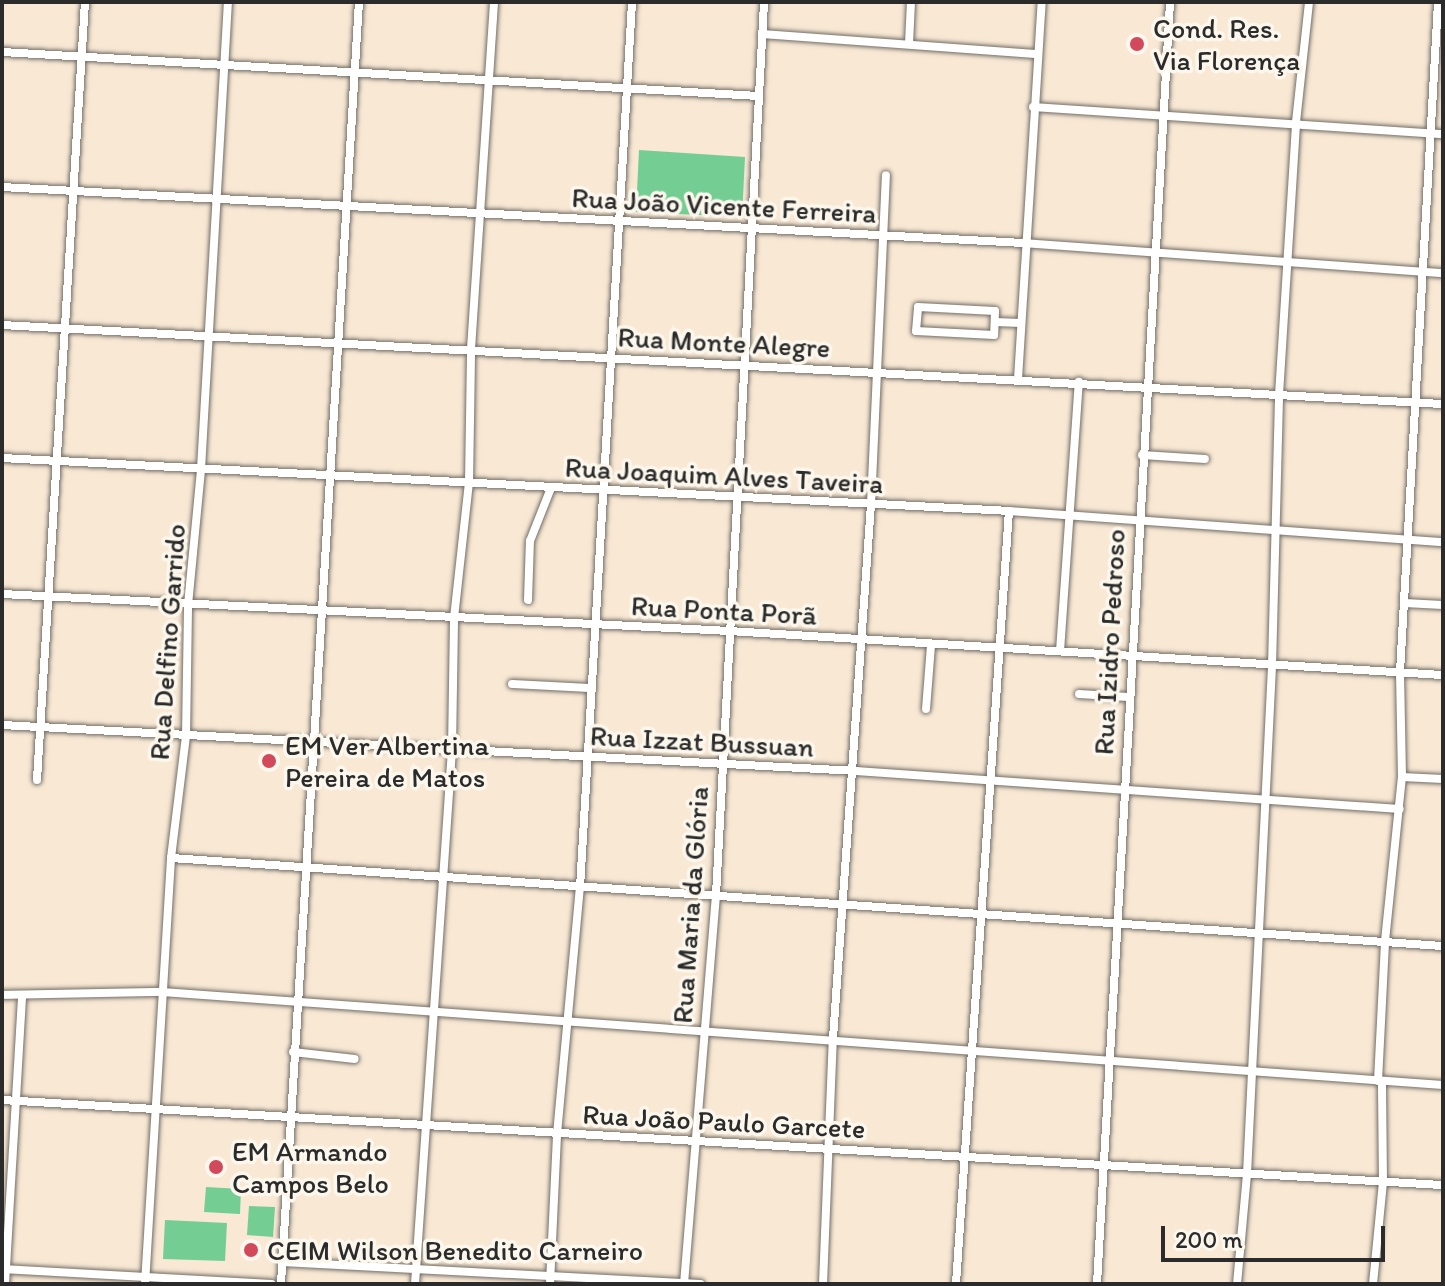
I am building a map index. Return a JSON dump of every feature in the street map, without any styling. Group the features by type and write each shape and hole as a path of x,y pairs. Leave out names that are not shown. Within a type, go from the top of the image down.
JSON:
{"street":[{"path":"37,780 85,2"},
{"name":"Rua Delfino Garrido","path":"145,1280 171,858 186,736 188,605 201,469 228,2"},
{"path":"281,1284 295,1001 342,344 346,205 359,2"},
{"path":"415,1284 452,749 454,618 469,483 471,349 494,2"},
{"path":"550,1280 557,1134 580,888 616,222 632,2"},
{"name":"Rua Maria da Glória","path":"684,1284 693,1143 716,895 742,364 764,2"},
{"path":"909,44 911,2"},
{"path":"1018,379 1035,54 1042,2"},
{"name":"Rua Izidro Pedroso","path":"1097,1284 1130,655 1170,2"},
{"path":"1237,1284 1247,1174 1249,1072 1272,666 1279,395 1296,122 1309,2"},
{"path":"1373,1284 1383,1182 1380,1081 1385,941 1402,777 1400,672 1438,2"},
{"path":"762,34 1035,54"},
{"path":"2,52 758,96"},
{"path":"1033,107 1443,134"},
{"path":"823,1284 831,1149 833,1038 856,771 860,641 871,504 886,175"},
{"name":"Rua João Vicente Ferreira","path":"2,187 751,231 1023,243 1156,256 1443,273"},
{"path":"918,307 995,311 995,322 994,335 916,331 918,307"},
{"path":"995,322 1021,323"},
{"name":"Rua Monte Alegre","path":"2,325 878,374 1148,385 1443,404"},
{"path":"1060,651 1079,382"},
{"path":"1142,455 1205,459"},
{"name":"Rua Joaquim Alves Taveira","path":"2,458 1009,511 1443,542"},
{"path":"528,600 530,541 551,488"},
{"path":"956,1284 991,781 997,648 1009,511"},
{"name":"Rua Ponta Porã","path":"2,594 730,631 1443,675"},
{"path":"1404,603 1443,605"},
{"path":"926,709 931,645"},
{"path":"512,684 590,688"},
{"path":"1079,694 1128,697"},
{"name":"Rua Izzat Bussuan","path":"2,725 856,771 1264,802 1400,809"},
{"path":"1402,777 1443,779"},
{"path":"171,858 1443,946"},
{"path":"2,995 162,992 833,1038 1109,1062 1443,1085"},
{"path":"5,1284 5,1197 22,995"},
{"path":"293,1052 355,1059"},
{"name":"Rua João Paulo Garcete","path":"2,1100 1443,1185"},
{"path":"282,1262 415,1268 550,1280 700,1284"},
{"path":"4,1269 145,1280 272,1284"}],"green space":[{"path":"639,150 745,157 742,217 636,212"},
{"path":"206,1187 241,1189 240,1214 204,1212"},
{"path":"249,1206 275,1207 273,1237 247,1235"},
{"path":"165,1220 227,1223 225,1261 163,1259"}],"place":[{"name":"Cond. Res. Via Florença","path":"1137,44"},
{"name":"EM Ver Albertina Pereira de Matos","path":"269,761"},
{"name":"EM Armando Campos Belo","path":"216,1167"},
{"name":"CEIM Wilson Benedito Carneiro","path":"251,1250"}]}
